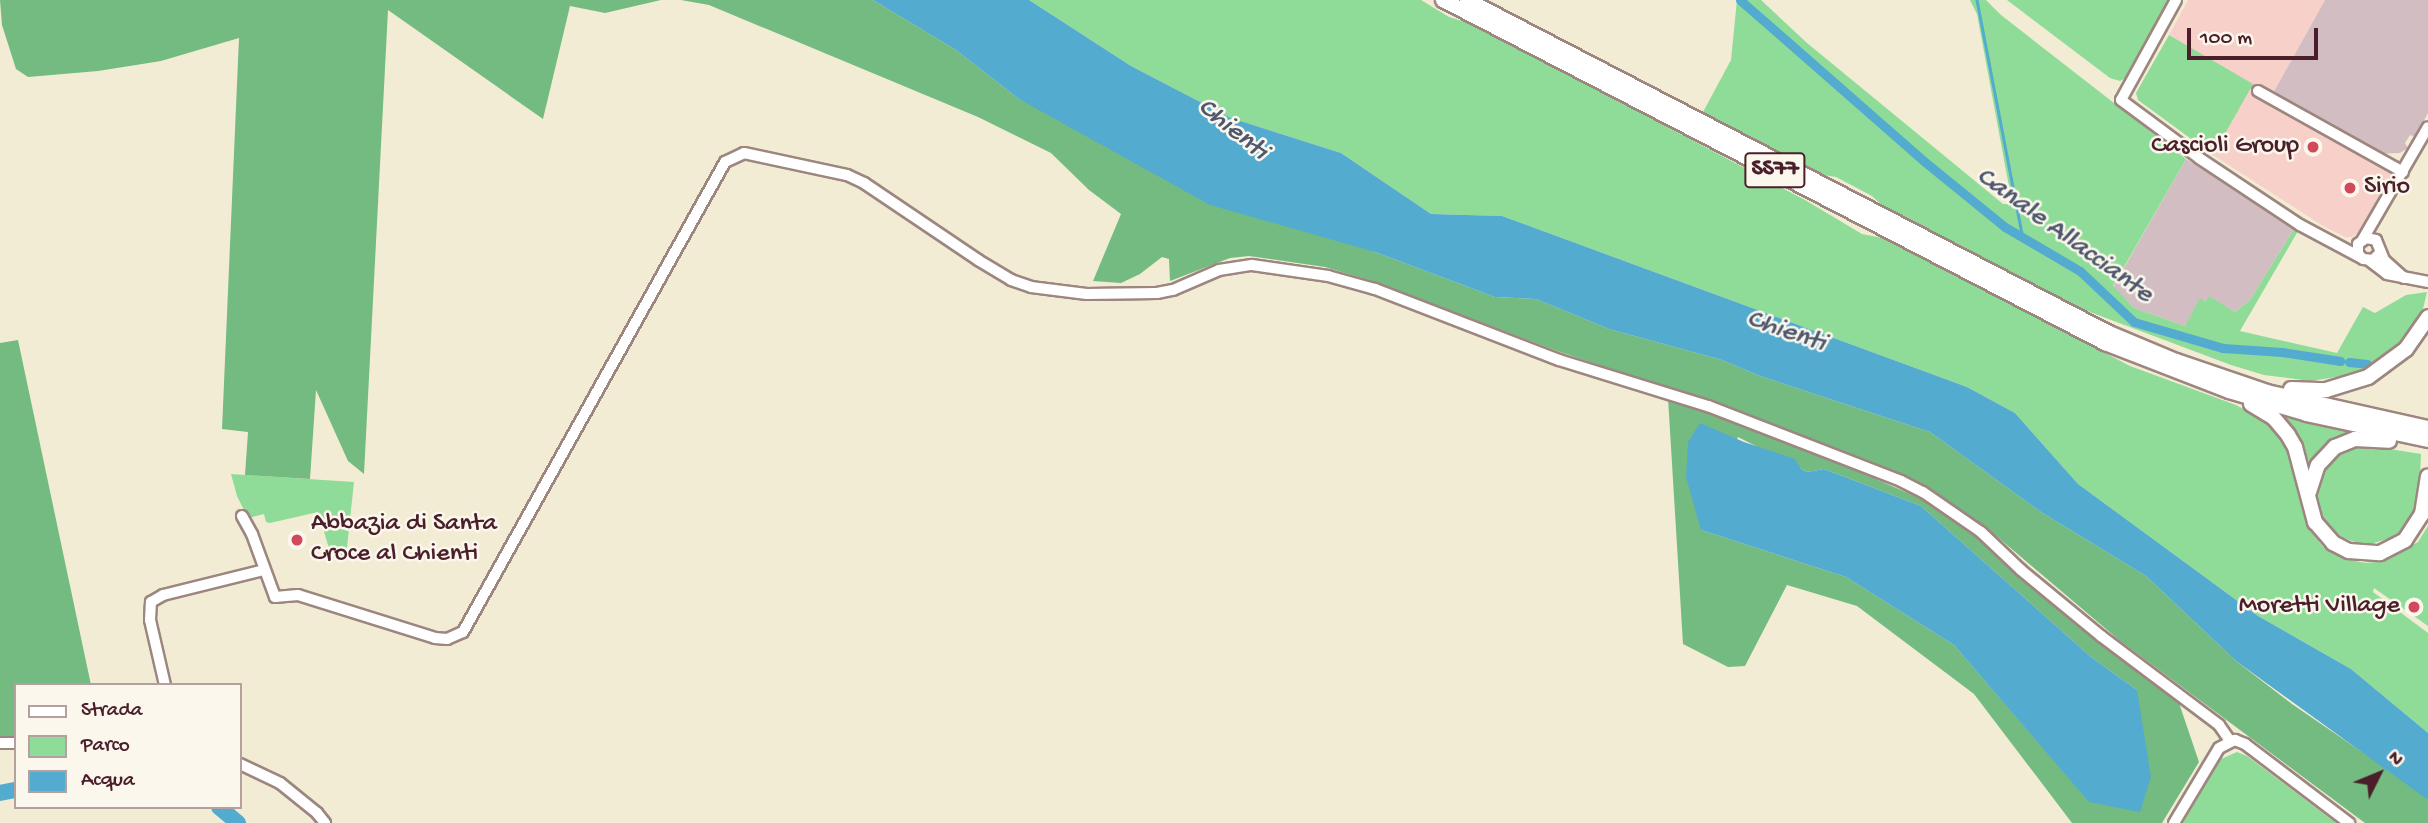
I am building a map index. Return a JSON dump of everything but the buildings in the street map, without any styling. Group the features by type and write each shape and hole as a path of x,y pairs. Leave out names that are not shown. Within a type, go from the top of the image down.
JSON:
{"highway":[{"name":"SS77","path":"1443,0 2107,338 2229,391 2307,414 2428,440"},
{"name":"SS77","path":"1467,0 2107,338 2267,391 2428,428"},
{"path":"2107,338 2149,342 2250,380 2305,391 2347,386 2368,377 2406,349 2428,317"},
{"path":"2107,338 2142,364 2264,410 2281,425 2295,447 2315,522 2333,543 2356,553 2380,553 2400,544 2418,524 2424,506 2428,476"},
{"path":"2309,501 2312,478 2318,466 2329,453 2343,443 2365,438 2428,447"}],"street":[{"path":"2176,0 2121,100 2199,158 2300,225 2365,259 2387,274 2428,282"},
{"path":"2258,91 2403,172"},
{"path":"2360,242 2428,127"},
{"path":"242,516 252,534 275,597 298,595 435,638 447,639 463,632 725,162 744,153 847,175 864,183 978,260 1011,280 1031,287 1087,294 1157,293 1173,290 1226,268 1252,265 1328,276 1375,289 1559,360 1708,406 1901,481 1981,532 2021,570 2101,636 2218,725 2230,741 2245,744 2349,823"},
{"path":"2378,215 2379,248"},
{"path":"2336,245 2369,238 2404,278"},
{"path":"2360,242 2365,259"},
{"path":"2365,259 2379,248"},
{"path":"165,683 150,620 151,603 163,595 264,570"},
{"path":"2174,823 2219,748 2230,741"},
{"path":"242,765 280,783 317,813 325,823"}],"shaded area":[{"path":"2188,0 2325,0 2268,102 2394,174 2359,233 2345,237 2323,226 2213,155 2252,84 2169,35"},
{"path":"2325,0 2428,0 2428,113 2415,137 2410,135 2405,143 2408,148 2400,153 2378,154 2272,95"},
{"path":"2186,159 2294,229 2250,300 2235,312 2209,297 2185,326 2134,308 2113,287"}],"green space":[{"path":"0,0 661,0 605,13 570,6 543,119 388,10 364,474 348,461 316,390 310,479 245,475 248,432 222,429 239,38 161,61 98,71 28,77 16,69 2,25"},
{"path":"681,0 873,0 956,50 1019,99 1375,252 1495,297 1536,299 1609,329 1722,360 1760,376 1930,432 2041,512 2146,576 2236,661 2292,704 2416,789 2428,800 2428,823 2365,823 2119,640 1987,528 1935,493 1903,476 1372,281 1325,267 1249,256 1230,258 1170,281 1169,259 1162,257 1140,274 1121,283 1093,281 1121,214 1089,190 1051,153 978,117 709,5"},
{"path":"1029,0 1421,0 1449,17 1475,25 1805,200 1862,234 1887,239 2130,366 2236,405 2265,421 2285,442 2308,528 2323,547 2345,559 2366,563 2385,561 2418,542 2428,526 2428,626 2374,588 2373,592 2428,633 2428,733 2351,669 2258,616 2078,484 2015,413 1967,387 1502,216 1431,214 1341,153 1231,118 1131,66"},
{"path":"1737,0 1761,0 1807,43 2003,204 2010,204 1977,14 1970,0 1986,0 2001,15 2186,159 2113,286 2134,308 2185,326 2200,298 2205,302 2209,296 2235,312 2250,300 2294,229 2298,231 2240,331 2337,353 2363,307 2375,313 2406,295 2427,292 2423,309 2400,343 2361,373 2311,381 2264,375 2231,365 2074,306 1885,208 1872,196 1836,177 1823,175 1703,112 1731,60"},
{"path":"2007,0 2168,0 2126,78 2120,81 2110,78"},
{"path":"2169,35 2253,84 2213,155 2138,100 2136,93"},
{"path":"18,340 91,683 14,683 14,738 0,739 0,343"},
{"path":"1668,398 1837,462 1933,504 1975,533 2104,645 2178,700 2199,762 2162,823 2072,823 1974,694 1857,606 1787,585 1745,666 1728,667 1683,644","holes":["1738,437 1807,472 1824,469 1921,506 2091,657 2137,690 2089,801 1954,645 1846,577 1701,530"]},
{"path":"2280,414 2355,434 2314,462 2309,461 2297,434"},
{"path":"2352,443 2421,454 2419,500 2414,515 2404,529 2390,538 2374,543 2357,543 2342,537 2329,526 2320,512 2316,495 2318,478 2325,463"},
{"path":"231,474 354,482 346,557 332,558 318,512 270,523 266,522 264,514 248,518 237,496"},
{"path":"2237,752 2247,756 2336,823 2183,823 2221,759"}],"water":[{"name":"Chienti","path":"873,0 1029,0 1131,66 1231,118 1341,153 1431,214 1502,216 1967,387 2015,413 2078,484 2258,616 2351,669 2428,733 2428,800 2236,661 2146,576 2041,512 1930,432 1760,376 1722,360 1609,329 1536,299 1495,297 1375,252 1210,205 1019,99 956,50"},
{"path":"1700,423 1744,442 1795,459 1801,469 1807,472 1824,469 1921,506 2091,657 2137,690 2151,777 2140,812 2089,802 1954,645 1846,577 1701,530 1686,477 1688,442"}],"waterway":[{"name":"Canale Allacciante","path":"1740,0 1925,162 2005,227 2080,271 2134,322 2223,348 2282,352 2340,361"},
{"path":"1977,0 2023,239"},
{"name":"Canale Allacciante","path":"2349,362 2367,364"},
{"path":"0,793 14,790"},
{"path":"221,809 238,823"}],"place":[{"name":"Cascioli Group","path":"2313,147"},
{"name":"Sirio","path":"2350,188"},
{"name":"Abbazia di Santa Croce al Chienti","path":"297,540"},
{"name":"Moretti Village","path":"2414,607"}]}
